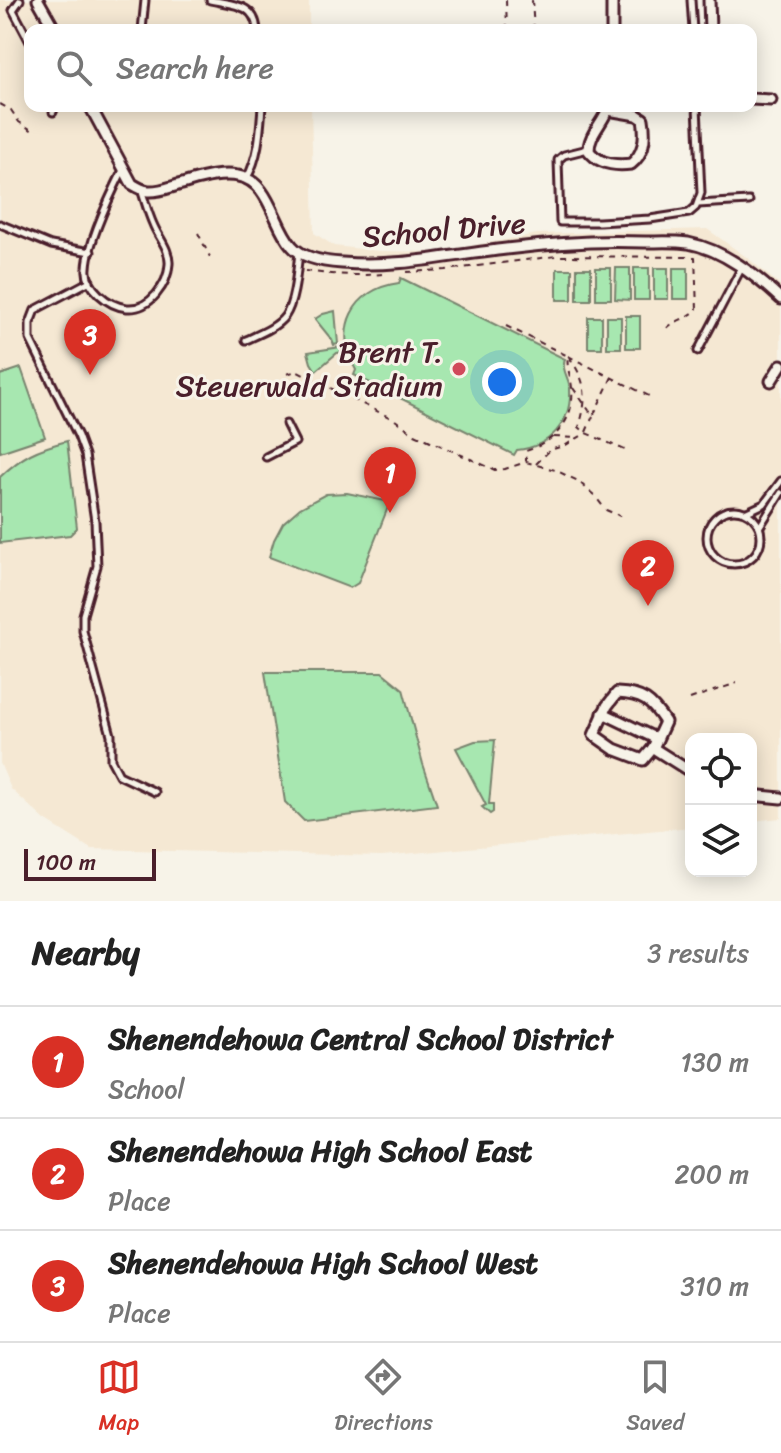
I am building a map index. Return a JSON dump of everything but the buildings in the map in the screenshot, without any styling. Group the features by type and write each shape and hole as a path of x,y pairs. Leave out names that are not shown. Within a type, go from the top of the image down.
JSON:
{"street":[{"path":"38,0 52,24"},
{"path":"612,0 612,24"},
{"path":"709,0 710,24"},
{"path":"757,99 771,100"},
{"path":"93,112 132,184 141,189 158,191 223,175 247,179 266,199 293,248 300,251"},
{"path":"607,112 588,149 594,157 615,165 631,164 640,156 643,143 643,119 625,112"},
{"name":"School Drive","path":"300,251 315,259 368,263 429,261 504,249 591,241 688,243 742,266 781,299"},
{"path":"771,381 781,365"},
{"path":"617,693 631,693 653,704 665,722 643,760 614,749 594,735 603,713 617,693"},
{"path":"603,713 655,744 685,767"},
{"path":"757,796 781,798"}],"lane":[{"path":"20,0 13,10 24,31"},
{"path":"143,24 145,0"},
{"path":"210,0 245,8 252,12 256,24"},
{"path":"691,0 693,24"},
{"path":"247,179 259,144 262,112"},
{"path":"588,149 564,155 558,160 558,218 562,223 612,222 689,213 701,193 697,112"},
{"path":"123,169 111,194 86,270 93,290 127,308 150,300 166,280 170,259 141,189"},
{"path":"697,204 749,201"},
{"path":"0,224 51,245 91,252"},
{"path":"246,340 266,331 285,316 291,301 300,251"},
{"path":"698,351 742,266"},
{"path":"90,281 35,310 30,323 30,339 85,455 95,521 97,566 83,615 83,631 111,735 111,760 119,775 155,792"},
{"path":"266,457 295,442 286,424"},
{"path":"747,512 764,504 781,481"},
{"path":"760,526 781,493"},
{"path":"738,509 747,512 760,526 761,543 744,562 727,563 712,553 708,546 708,527 720,513 738,509"}],"path":[{"path":"506,0 507,24"},
{"path":"532,0 534,24"},
{"path":"0,104 36,133"},
{"path":"198,233 210,257"},
{"path":"399,272 446,270 556,256 695,257 697,309 667,328"},
{"path":"305,271 362,276 385,273"},
{"path":"506,326 649,396"},
{"path":"526,462 526,451 554,437 568,416 572,387 568,356"},
{"path":"568,356 583,382 585,403 579,427 627,451"},
{"path":"287,374 296,371 395,420 415,434 495,470 526,462 555,470 578,481 606,510 620,516"},
{"path":"536,465 550,450 586,433 612,377"},
{"path":"572,387 593,416"},
{"path":"554,437 577,438"},
{"path":"690,699 737,683"}],"shaded area":[{"path":"0,0 309,0 309,24 24,24 24,112 311,112 314,233 334,246 437,252 537,234 707,229 781,286 781,818 757,820 757,733 685,733 685,828 382,856 91,849 45,820 11,789 0,763"}],"green space":[{"path":"577,268 591,268 591,300 577,300"},
{"path":"596,268 611,268 611,299 596,299"},
{"path":"616,268 630,268 630,300 615,299"},
{"path":"634,268 649,268 649,300 634,300"},
{"path":"654,268 668,268 668,299 654,299"},
{"path":"673,268 688,268 688,299 673,299"},
{"path":"557,269 572,269 572,300 557,300"},
{"name":"Brent T. Steuerwald Stadium","path":"401,278 565,359 570,401 563,422 556,431 539,444 517,450 514,455 354,375 356,370 346,340 351,314 369,294 399,283"},
{"path":"335,311 338,344 334,345 315,319"},
{"path":"626,316 640,316 640,348 626,348"},
{"path":"588,317 602,317 602,348 588,348"},
{"path":"607,317 621,317 621,348 607,348"},
{"path":"341,347 342,352 316,371 308,352"},
{"path":"21,368 45,437 0,452 0,375"},
{"path":"67,441 77,528 70,535 0,543 0,477 31,454"},
{"path":"347,493 390,502 358,583 350,588 269,557 283,523 300,508 326,494"},
{"path":"265,672 382,672 403,689 437,805 304,821 285,802"},
{"path":"495,740 489,804 493,804 493,812 490,814 482,807 486,805 456,748 475,741"}],"place":[{"name":"Brent T. Steuerwald Stadium","path":"459,369"},
{"name":"Shenendehowa High School West","path":"90,375"},
{"name":"Shenendehowa Central School District","path":"390,513"},
{"name":"Shenendehowa High School East","path":"648,606"}]}
